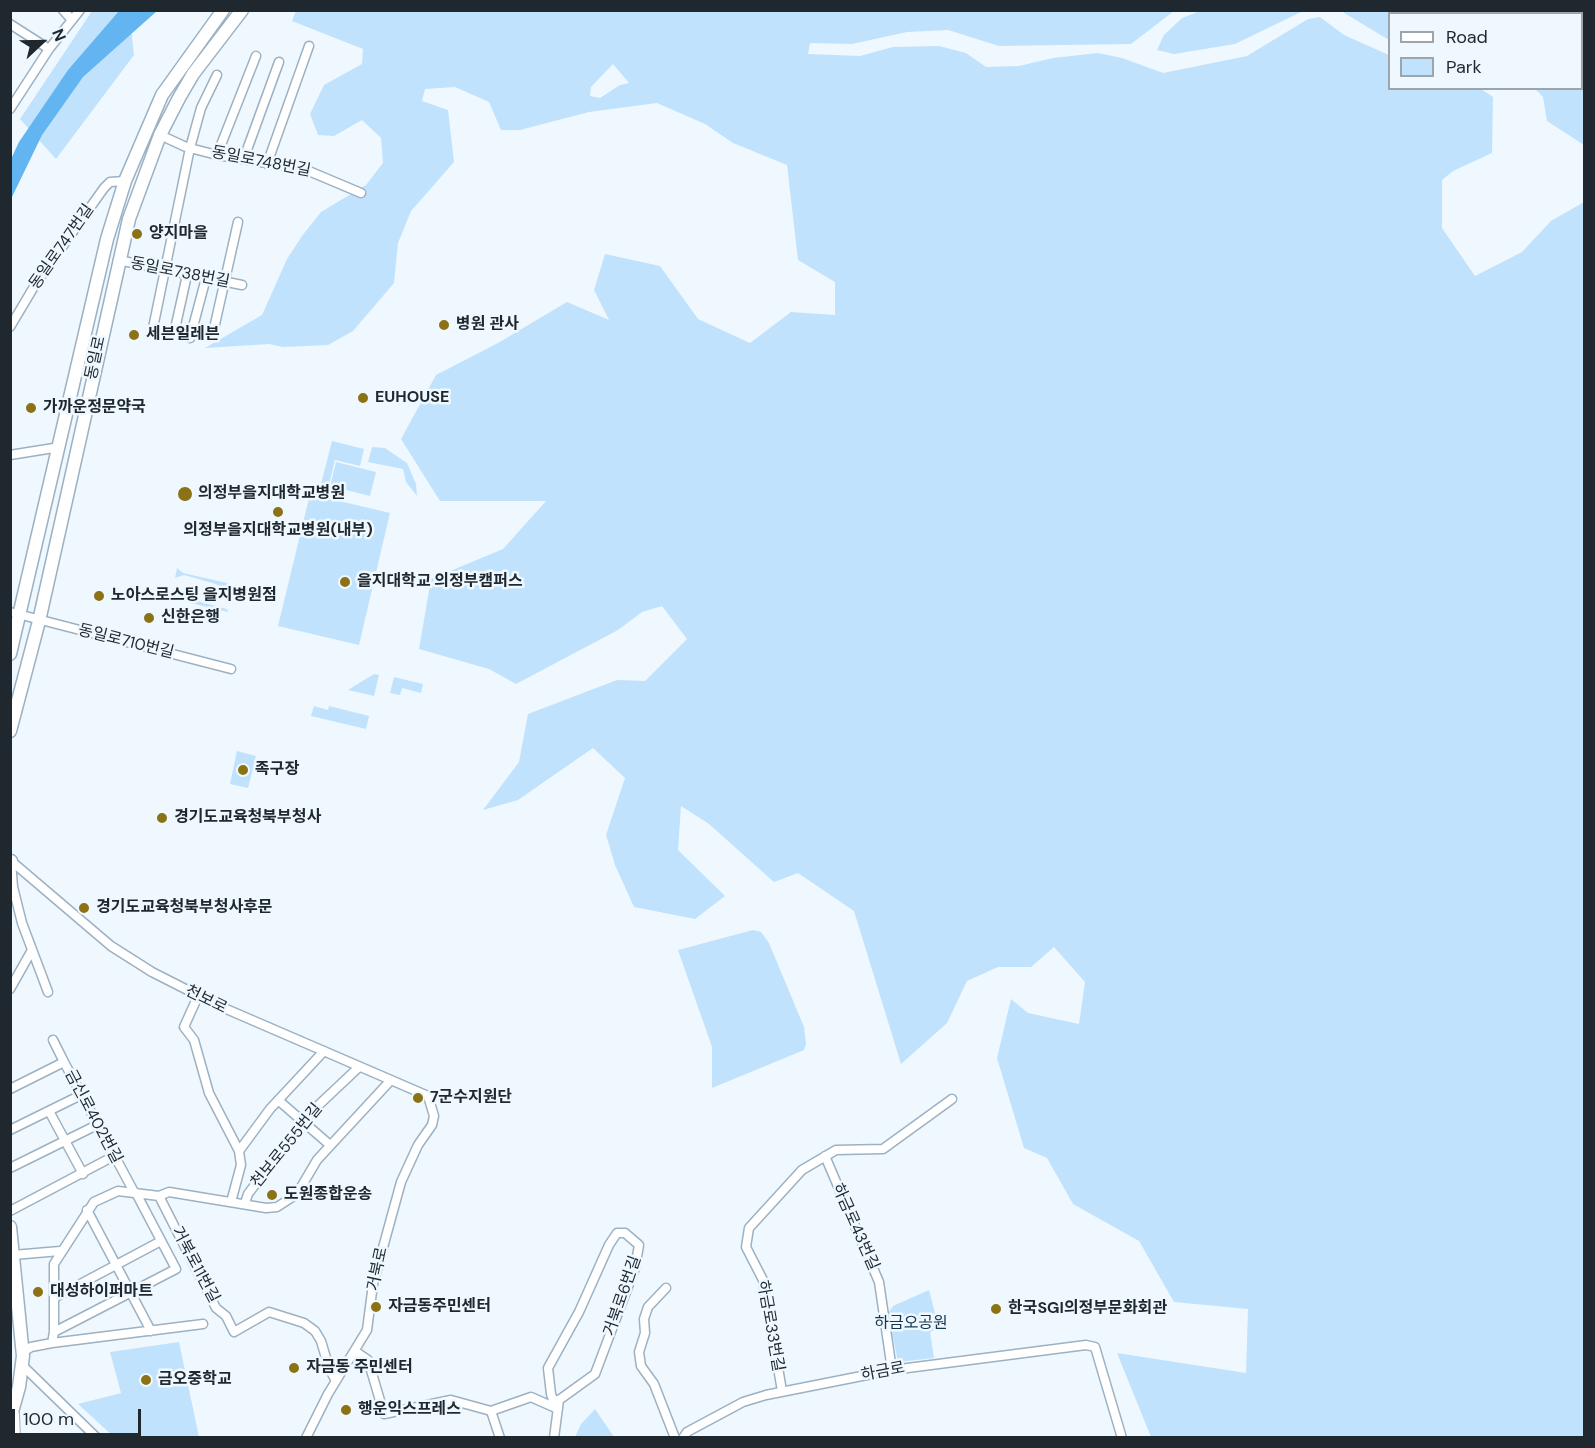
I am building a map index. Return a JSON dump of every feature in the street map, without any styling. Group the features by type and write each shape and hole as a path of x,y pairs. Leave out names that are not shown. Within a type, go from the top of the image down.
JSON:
{"main road":[{"path":"11,1417 13,1437"}],"street":[{"path":"63,10 72,20"},
{"path":"10,109 49,49 80,10"},
{"name":"동일로","path":"10,654 16,614 60,447 107,239 125,181 162,95 223,10"},
{"name":"동일로","path":"10,730 39,621 118,260 142,180 160,135 193,74 242,10"},
{"path":"10,24 49,49"},
{"path":"267,164 309,46"},
{"path":"217,155 256,56"},
{"path":"244,158 279,62"},
{"path":"153,328 190,148 201,108 217,75"},
{"path":"10,86 20,93"},
{"name":"동일로748번길","path":"160,135 190,148 217,155 244,158 319,174 362,193"},
{"name":"동일로747번길","path":"10,327 35,285 104,188 110,182 125,181"},
{"path":"213,333 238,222"},
{"name":"동일로738번길","path":"118,260 242,285"},
{"path":"175,329 187,274"},
{"path":"190,338 206,278"},
{"path":"10,455 60,447"},
{"name":"동일로710번길","path":"16,614 231,669"},
{"path":"11,860 13,887 32,950 48,992"},
{"name":"천보로","path":"11,860 111,946 152,972 198,996 428,1096"},
{"path":"10,989 32,950"},
{"path":"198,996 184,1027 199,1054 209,1093 239,1151 240,1165 231,1202"},
{"path":"53,1040 64,1062"},
{"path":"239,1151 255,1127 324,1051"},
{"name":"금신로402번길","path":"10,1089 64,1062 176,1269 131,1293"},
{"name":"천보로555번길","path":"245,1203 248,1194 303,1123 359,1067"},
{"path":"52,1343 54,1264 60,1251 94,1202 113,1192 159,1196 169,1192 278,1208 292,1199 330,1145 391,1080"},
{"path":"10,1130 81,1095"},
{"name":"거북로","path":"306,1437 336,1381 368,1330 376,1273 401,1182 411,1158 432,1125 434,1116 428,1096"},
{"name":"하금로33번길","path":"782,1391 763,1280 760,1269 749,1254 746,1237 756,1219 802,1170 836,1150 883,1149 951,1099"},
{"path":"279,1100 330,1145"},
{"path":"49,1112 83,1174"},
{"path":"10,1168 97,1125"},
{"path":"10,1211 114,1156"},
{"name":"하금로43번길","path":"825,1156 879,1282 892,1370"},
{"name":"거북로11번길","path":"159,1196 216,1308 226,1316 234,1332 269,1312 304,1323 315,1331 321,1341 329,1368 336,1381"},
{"path":"87,1210 151,1331"},
{"path":"10,1227 23,1352 11,1417"},
{"name":"거북로6번길","path":"617,1233 625,1233 639,1245 635,1268 595,1374 558,1405 551,1394 548,1368 579,1312 609,1245 617,1233"},
{"path":"54,1298 161,1241"},
{"path":"13,1255 60,1251"},
{"path":"666,1288 648,1307 644,1319 645,1333 639,1352 640,1366 654,1384 675,1437"},
{"path":"54,1332 131,1293"},
{"path":"23,1352 31,1347 52,1343 203,1324"},
{"name":"하금로","path":"683,1437 687,1432 743,1402 782,1391 892,1370 1086,1345 1095,1347 1122,1437"},
{"path":"355,1351 368,1360 384,1414 451,1400 491,1411 531,1397 558,1405 554,1437"},
{"path":"22,1365 97,1437"},
{"path":"491,1411 500,1437"}],"green space":[{"path":"1203,10 1303,11 1235,44 1174,54 1157,50 1164,35 1182,18"},
{"path":"92,11 129,11 134,55 56,159 20,119"},
{"path":"296,11 1174,11 1131,44 999,46 948,30 907,32 852,44 810,43 808,54 860,56 893,47 939,46 966,53 986,67 1019,66 1053,58 1098,53 1122,58 1163,73 1247,56 1308,19 1320,17 1344,35 1388,55 1388,90 1482,90 1493,97 1492,153 1453,171 1442,180 1442,228 1475,276 1522,252 1551,221 1584,202 1584,1437 1151,1437 1117,1353 1246,1373 1248,1309 1174,1302 1139,1241 1073,1204 1047,1158 1024,1148 997,1058 1011,999 1028,1013 1079,1024 1085,982 1054,947 1031,967 998,967 967,981 947,1023 901,1064 854,911 798,873 774,882 709,824 681,806 678,850 725,896 695,919 634,907 615,865 606,835 625,778 593,748 518,800 483,810 519,762 528,714 617,680 645,681 687,639 662,606 642,612 618,630 516,684 489,669 419,649 431,579 503,549 546,501 440,501 401,439 436,375 498,343 567,302 609,320 594,290 605,254 660,266 698,319 750,343 791,312 835,315 835,282 798,260 787,165 733,143 705,124 657,103 589,112 520,130 501,130 489,102 455,87 425,89 422,101 448,110 454,162 411,211 398,243 394,283 353,331 328,345 283,347 269,344 205,348 262,315 287,259 321,212 366,185 383,163 381,138 362,120 334,136 318,135 310,114 324,85 362,64 363,49 292,21","holes":["613,64 629,83 620,85 600,98 590,96 591,87"]},
{"path":"1341,11 1584,11 1584,145 1547,121 1543,97 1536,90 1583,90 1583,12 1388,12 1388,39"},
{"path":"332,441 364,449 360,466 335,460 329,485 321,484"},
{"path":"372,447 385,448 407,463 416,484 417,496 406,482 403,469 368,462"},
{"path":"336,462 376,472 370,496 330,486"},
{"path":"310,494 390,513 359,645 278,626"},
{"path":"177,568 183,573 227,583 230,589 225,591 216,584 184,575 175,578"},
{"path":"171,594 227,609 228,612 170,598"},
{"path":"374,674 379,675 374,696 348,690"},
{"path":"394,677 423,684 421,693 402,688 400,695 390,693"},
{"path":"314,706 328,710 329,706 369,716 366,729 311,716"},
{"name":"족구장","path":"237,751 256,756 248,788 230,784"},
{"path":"753,930 761,932 769,943 804,1027 806,1044 804,1050 712,1088 712,1047 678,950"},
{"name":"하금오공원","path":"929,1290 939,1328 930,1332 934,1358 898,1362 888,1313 893,1306"},
{"path":"179,1342 199,1437 114,1437 78,1404 121,1393 110,1352"},
{"path":"595,1409 614,1437 575,1437 581,1424"}],"water":[{"path":"119,11 157,11 83,77 42,135 11,199 11,159 19,142 68,70"}],"place":[{"name":"양지마을","path":"137,234"},
{"name":"병원 관사","path":"444,325"},
{"name":"세븐일레븐","path":"134,335"},
{"name":"EUHOUSE","path":"363,398"},
{"name":"가까운정문약국","path":"31,408"},
{"name":"의정부을지대학교병원","path":"185,494"},
{"name":"의정부을지대학교병원(내부)","path":"278,512"},
{"name":"을지대학교 의정부캠퍼스","path":"345,582"},
{"name":"노아스로스팅 을지병원점","path":"99,596"},
{"name":"신한은행","path":"149,618"},
{"name":"족구장","path":"243,770"},
{"name":"경기도교육청북부청사","path":"162,818"},
{"name":"경기도교육청북부청사후문","path":"84,908"},
{"name":"7군수지원단","path":"418,1098"},
{"name":"도원종합운송","path":"272,1195"},
{"name":"대성하이퍼마트","path":"38,1292"},
{"name":"자금동주민센터","path":"376,1307"},
{"name":"한국SGI의정부문화회관","path":"996,1309"},
{"name":"자금동 주민센터","path":"294,1368"},
{"name":"금오중학교","path":"146,1380"},
{"name":"행운익스프레스","path":"346,1410"}]}
